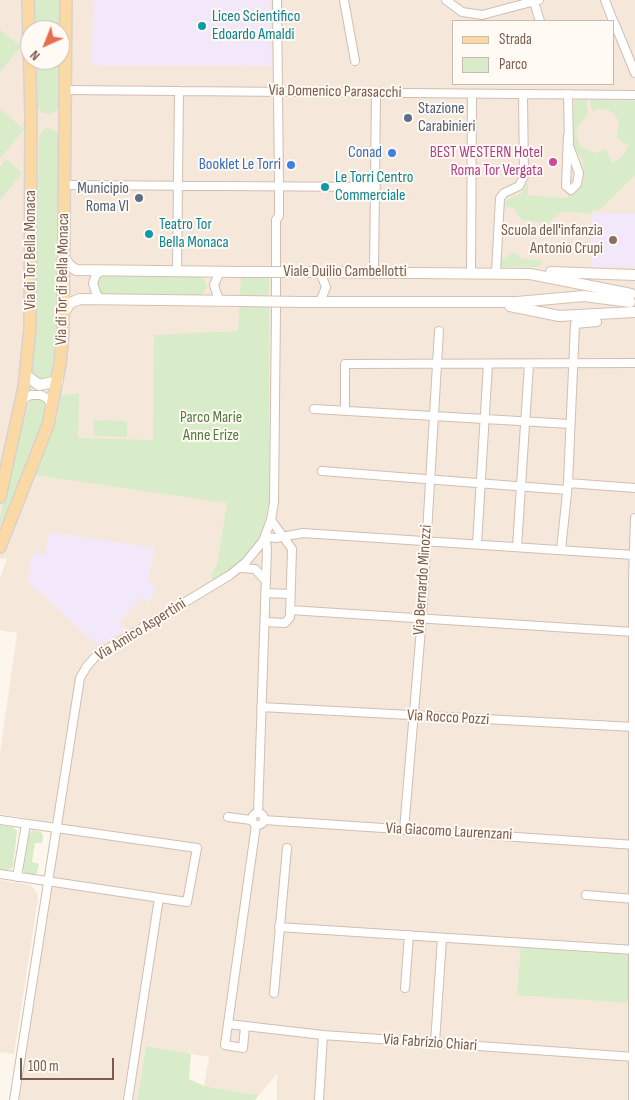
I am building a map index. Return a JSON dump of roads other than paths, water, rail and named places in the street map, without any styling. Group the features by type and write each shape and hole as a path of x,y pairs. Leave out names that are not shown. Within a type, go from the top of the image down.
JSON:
{"main road":[{"name":"Via di Tor Bella Monaca","path":"0,497 22,399 30,328 32,263 28,0"},
{"name":"Via di Tor di Bella Monaca","path":"0,547 40,446 52,409 58,381 63,314 66,0"},
{"name":"Viale Duilio Cambellotti","path":"63,314 73,301 101,300 495,302 584,296 630,298 530,274 74,269 64,257"},
{"path":"530,274 555,272 635,275"},
{"path":"495,302 559,316 635,312"},
{"path":"26,375 39,386 58,381"}],"street":[{"path":"276,266 276,220 279,216 277,0"},
{"path":"344,0 355,61"},
{"path":"446,0 462,12 475,15 537,1 540,20"},
{"path":"605,0 613,20"},
{"path":"615,24 635,73"},
{"name":"Via Domenico Parasacchi","path":"65,90 635,95"},
{"path":"177,271 179,91"},
{"path":"374,272 376,93"},
{"path":"471,273 472,94"},
{"path":"496,273 500,198 504,193 519,186 524,176 523,94"},
{"path":"568,94 566,186 571,190 577,184 579,173 569,146 568,136"},
{"path":"64,185 376,187"},
{"path":"101,300 96,293 93,283 96,275 102,270"},
{"path":"219,300 214,285 220,271"},
{"path":"320,272 326,287 320,302"},
{"path":"276,278 276,297"},
{"name":"Via Amico Aspertini","path":"14,1100 78,684 87,666 103,652 241,568 255,553 265,537 271,520 274,498 276,308"},
{"path":"561,550 568,486 570,424 575,364 575,324 597,322"},
{"name":"Via Bernardo Minozzi","path":"404,830 422,617 439,331"},
{"path":"345,410 345,364 635,363"},
{"path":"477,544 488,364"},
{"path":"518,547 529,364"},
{"path":"22,399 31,395 42,395 48,399 52,409"},
{"path":"314,409 570,424"},
{"path":"322,471 522,486 635,488"},
{"path":"633,1100 635,701 633,632 635,518"},
{"path":"264,622 286,622 289,619 290,610 292,549 271,520"},
{"path":"258,813 267,545 265,537 303,533 561,550 634,550"},
{"path":"241,568 256,569 265,580"},
{"path":"265,593 290,594"},
{"path":"290,610 633,632"},
{"name":"Via Rocco Pozzi","path":"261,707 634,727"},
{"path":"228,817 262,824 263,816 258,813"},
{"path":"245,1026 243,1048 225,1045 254,823 252,816 258,813"},
{"path":"0,820 196,848 187,902 0,874"},
{"name":"Via Giacomo Laurenzani","path":"264,820 635,844"},
{"path":"17,877 26,824"},
{"path":"274,993 287,848"},
{"path":"586,895 634,902"},
{"path":"128,1100 159,898"},
{"path":"279,927 634,950"},
{"path":"405,988 409,936"},
{"path":"435,1043 442,938"},
{"name":"Via Fabrizio Chiari","path":"228,1024 323,1035 634,1057"},
{"path":"319,1100 323,1035"}],"place":[{"name":"Liceo Scientifico Edoardo Amaldi","path":"202,26"},
{"name":"Stazione Carabinieri","path":"408,118"},
{"name":"Conad","path":"392,153"},
{"name":"BEST WESTERN Hotel Roma Tor Vergata","path":"553,162"},
{"name":"Booklet Le Torri","path":"291,165"},
{"name":"Le Torri Centro Commerciale","path":"325,187"},
{"name":"Municipio Roma VI","path":"139,198"},
{"name":"Teatro Tor Bella Monaca","path":"149,234"},
{"name":"Scuola dell'infanzia Antonio Crupi","path":"613,240"}],"park label":[{"name":"Parco Marie Anne Erize","path":"211,427"}]}
